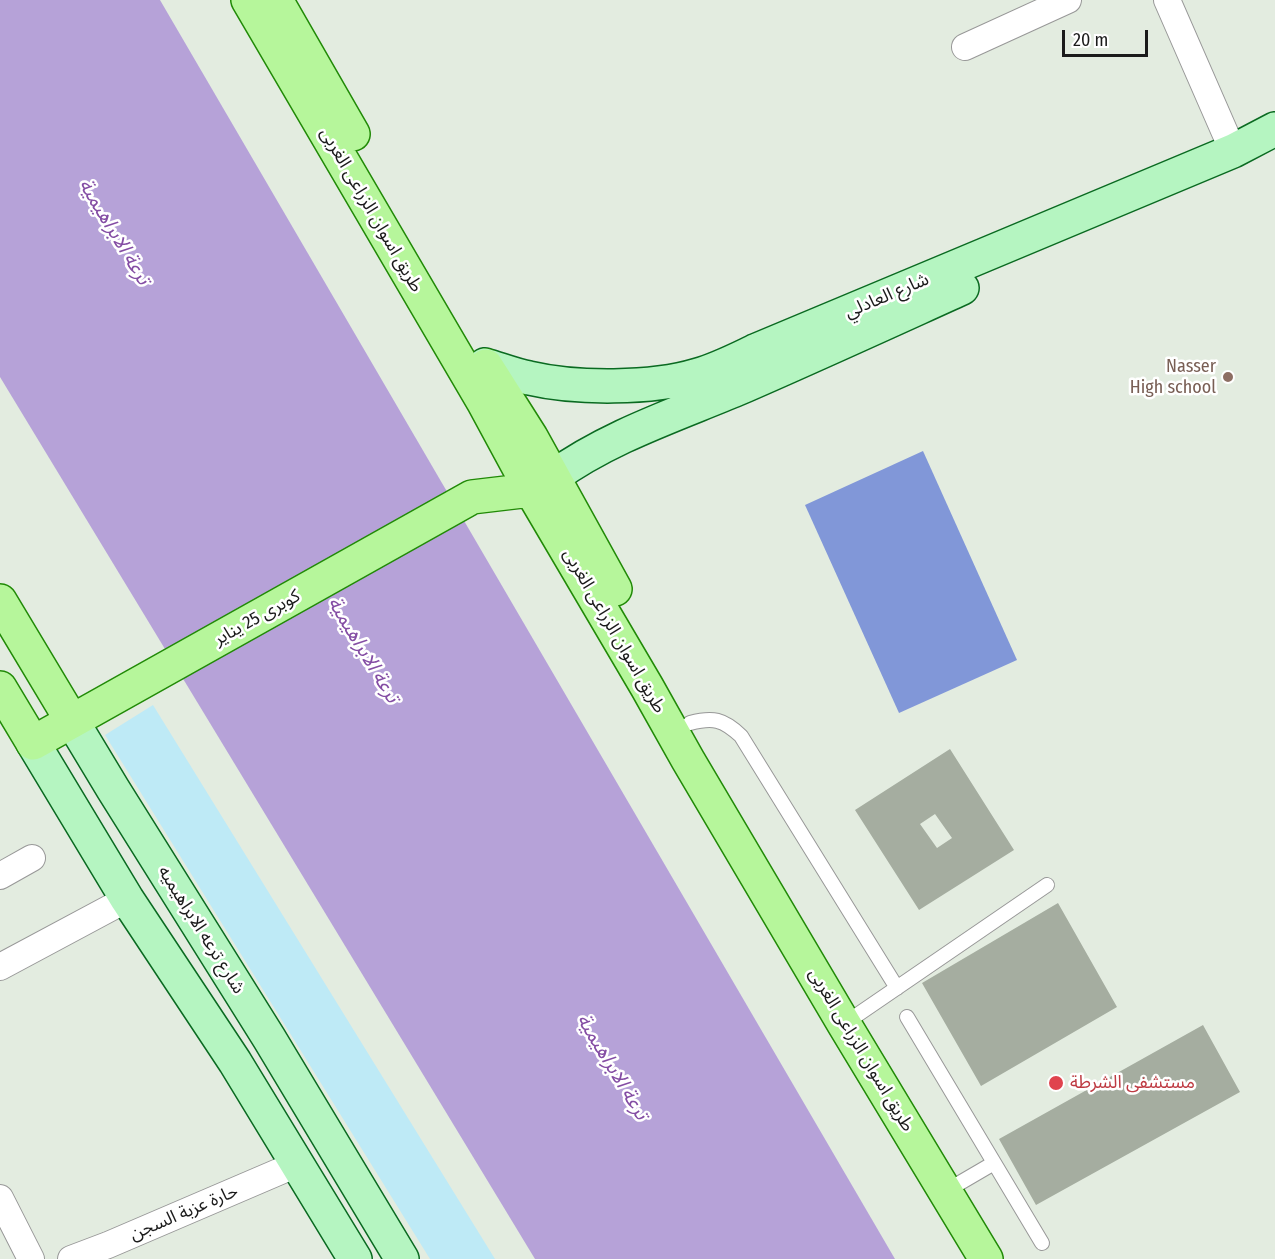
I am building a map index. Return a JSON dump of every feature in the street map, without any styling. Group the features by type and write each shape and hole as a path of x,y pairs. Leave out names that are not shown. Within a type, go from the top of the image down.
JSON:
{"main road":[{"name":"طريق اسوان الزراعى الغربى","path":"248,0 484,403 503,441 542,484 674,709 688,760 851,1019 953,1187 1006,1259"},
{"name":"طريق اسوان الزراعى الغربى","path":"276,0 485,364 531,438 542,484"},
{"name":"كوبرى 25 يناير","path":"472,497 494,465 503,441"},
{"name":"كوبرى 25 يناير","path":"33,743 472,497 542,484"},
{"name":"شارع ترعه الابراهيميه","path":"0,601 72,720"},
{"path":"0,688 33,743"},
{"name":"طريق اسوان الزراعى الغربى","path":"953,1187 986,1259"}],"street":[{"path":"965,47 1068,0"},
{"path":"1167,0 1233,151"},
{"name":"شارع العادلي","path":"485,364 529,378 583,386 642,385 697,375 733,362 1233,151 1275,129"},
{"name":"شارع العادلي","path":"542,484 608,444 793,365 1275,146"},
{"name":"شارع ترعه الابراهيميه","path":"72,720 119,800 269,1038 402,1259"},
{"path":"33,743 127,899 235,1062 355,1259"},
{"path":"0,876 32,858"},
{"path":"0,967 127,899"},
{"path":"235,1062 269,1038"},
{"name":"حارة عزبة السجن","path":"71,1259 115,1252 297,1164"},
{"path":"0,1198 31,1259"}],"lane":[{"path":"674,709 719,721 731,726 741,735 897,988"},
{"path":"851,1019 1047,885"},
{"path":"907,1017 1042,1243"},
{"path":"953,1187 994,1163"}],"shaded area":[{"path":"923,451 1017,660 899,713 805,505"},
{"path":"153,705 495,1259 430,1259 105,735"}],"water":[{"name":"ترعة الابراهيمية","path":"0,0 160,0 895,1259 535,1259 0,377"}],"building":[{"path":"950,749 1014,850 919,910 855,810","holes":["935,814 952,838 937,848 920,824"]},
{"path":"1058,903 1117,1007 981,1086 922,983"},
{"path":"1203,1025 1240,1092 1036,1205 999,1139"}],"place":[{"name":"Nasser High school","path":"1228,377"},
{"name":"مستشفى الشرطة","path":"1056,1083"}]}
